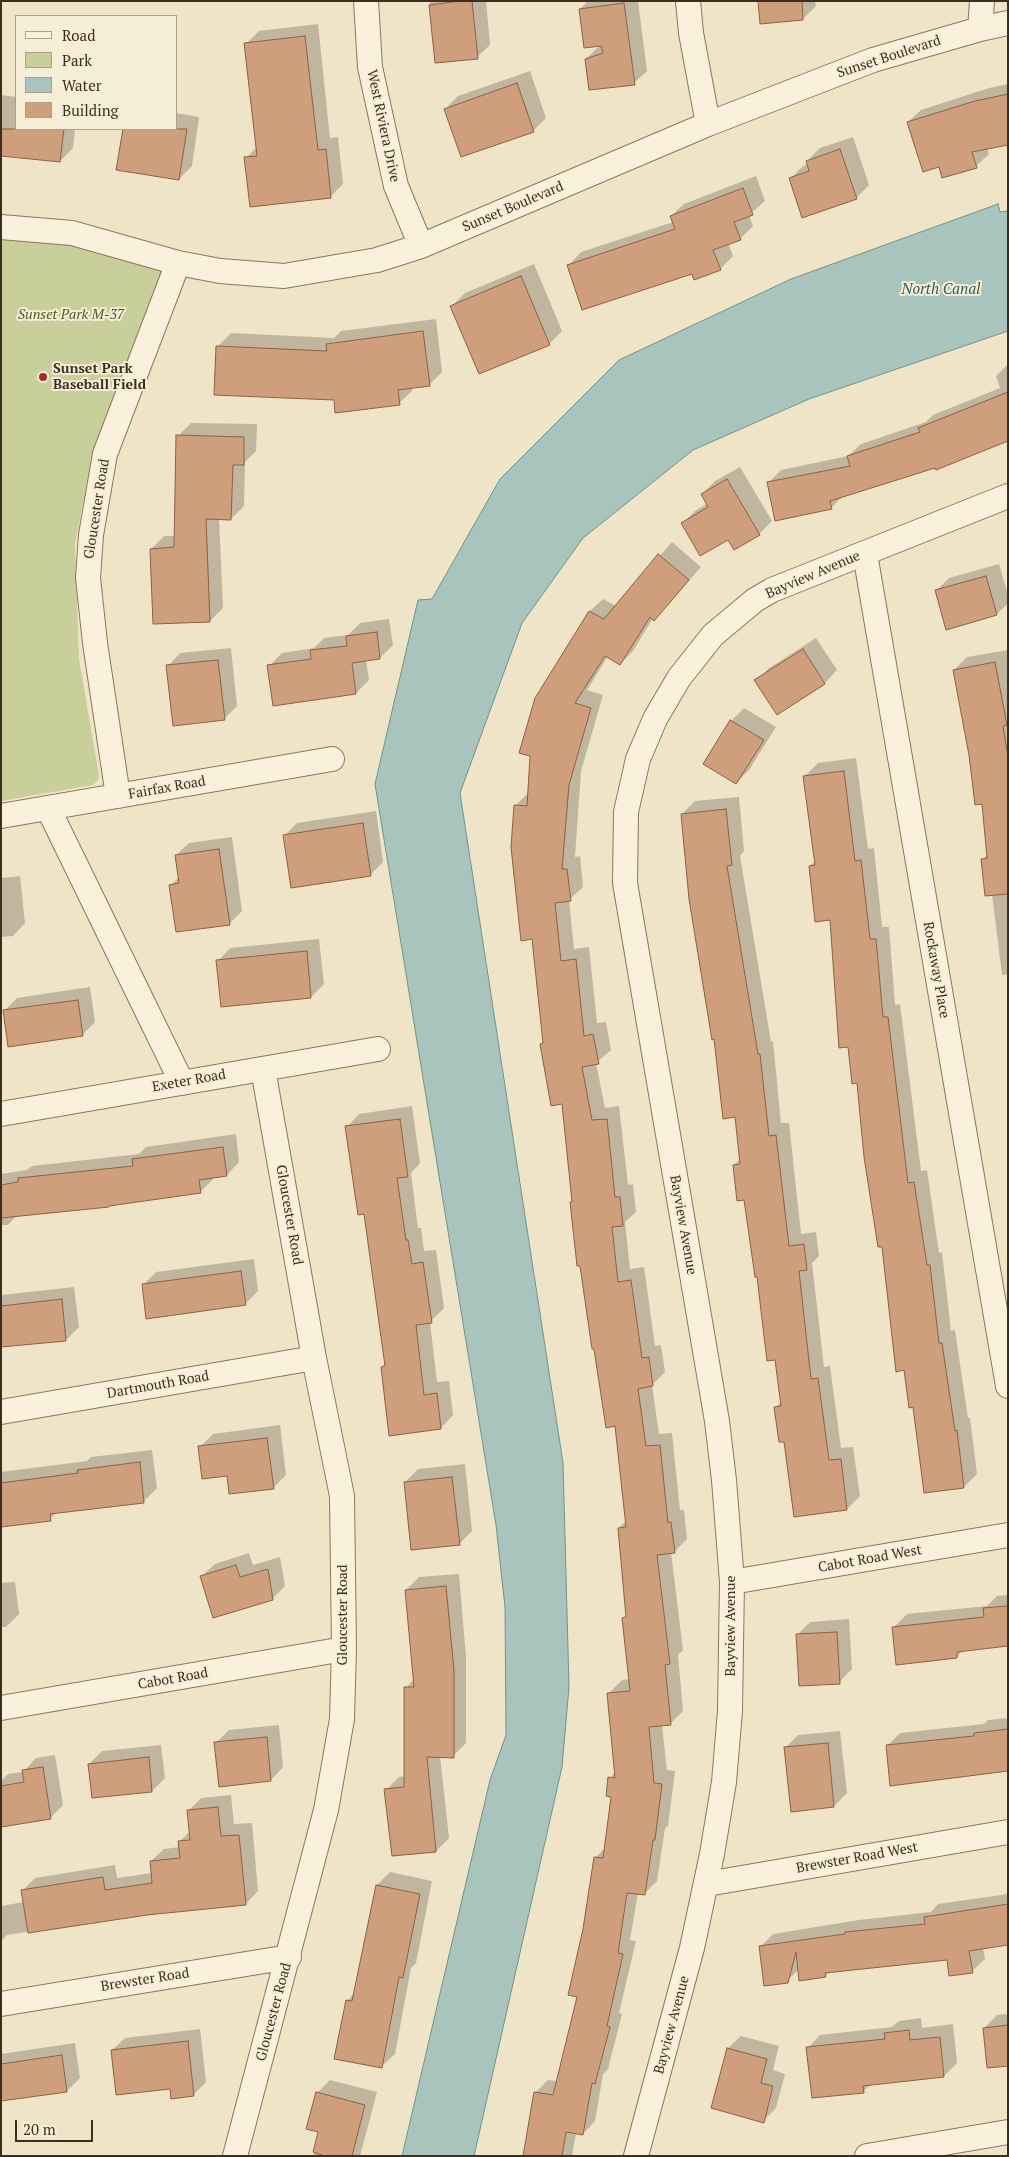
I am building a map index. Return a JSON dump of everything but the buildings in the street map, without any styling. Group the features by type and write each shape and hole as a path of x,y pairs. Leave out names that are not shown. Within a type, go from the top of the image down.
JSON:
{"street":[{"name":"West Riviera Drive","path":"366,1 370,68 396,186 421,246"},
{"path":"688,1 691,33 708,124"},
{"path":"980,29 982,1"},
{"name":"Sunset Boulevard","path":"1,227 72,233 178,263 220,271 284,276 377,260 421,246 708,124 873,60 980,29 1008,23"},
{"name":"Gloucester Road","path":"118,796 95,643 88,578 91,536 105,454 178,263"},
{"name":"Bayview Avenue","path":"636,2156 692,1948 707,1884 724,1782 730,1711 732,1582 724,1480 716,1421 625,883 626,812 638,759 655,719 679,678 713,635 754,600 772,590 1008,496"},
{"name":"Rockaway Place","path":"865,554 1008,1386"},
{"name":"Fairfax Road","path":"1,816 332,759"},
{"path":"48,808 182,1083"},
{"name":"Exeter Road","path":"1,1114 378,1049"},
{"name":"Gloucester Road","path":"235,2156 326,1810 342,1719 344,1649 342,1496 314,1358 263,1068"},
{"name":"Dartmouth Road","path":"1,1412 314,1358"},
{"name":"Cabot Road West","path":"732,1582 1008,1535"},
{"name":"Cabot Road","path":"1,1708 344,1649"},
{"name":"Brewster Road West","path":"707,1884 1008,1832"},
{"name":"Brewster Road","path":"1,2004 289,1956"},
{"path":"866,2156 1008,2132"}],"green space":[{"name":"Sunset Park M-37","path":"1,238 76,243 164,269 93,452 75,544 79,659 99,775 98,780 93,785 1,801"}],"water":[{"name":"North Canal","path":"998,204 1000,212 1008,211 1008,331 809,399 693,450 583,538 522,623 460,793 563,1463 569,1687 562,1767 474,2156 402,2156 490,1780 506,1735 505,1607 496,1525 375,784 418,600 432,599 500,479 619,360 791,279"}],"place":[{"name":"Sunset Park Baseball Field","path":"43,377"}]}
